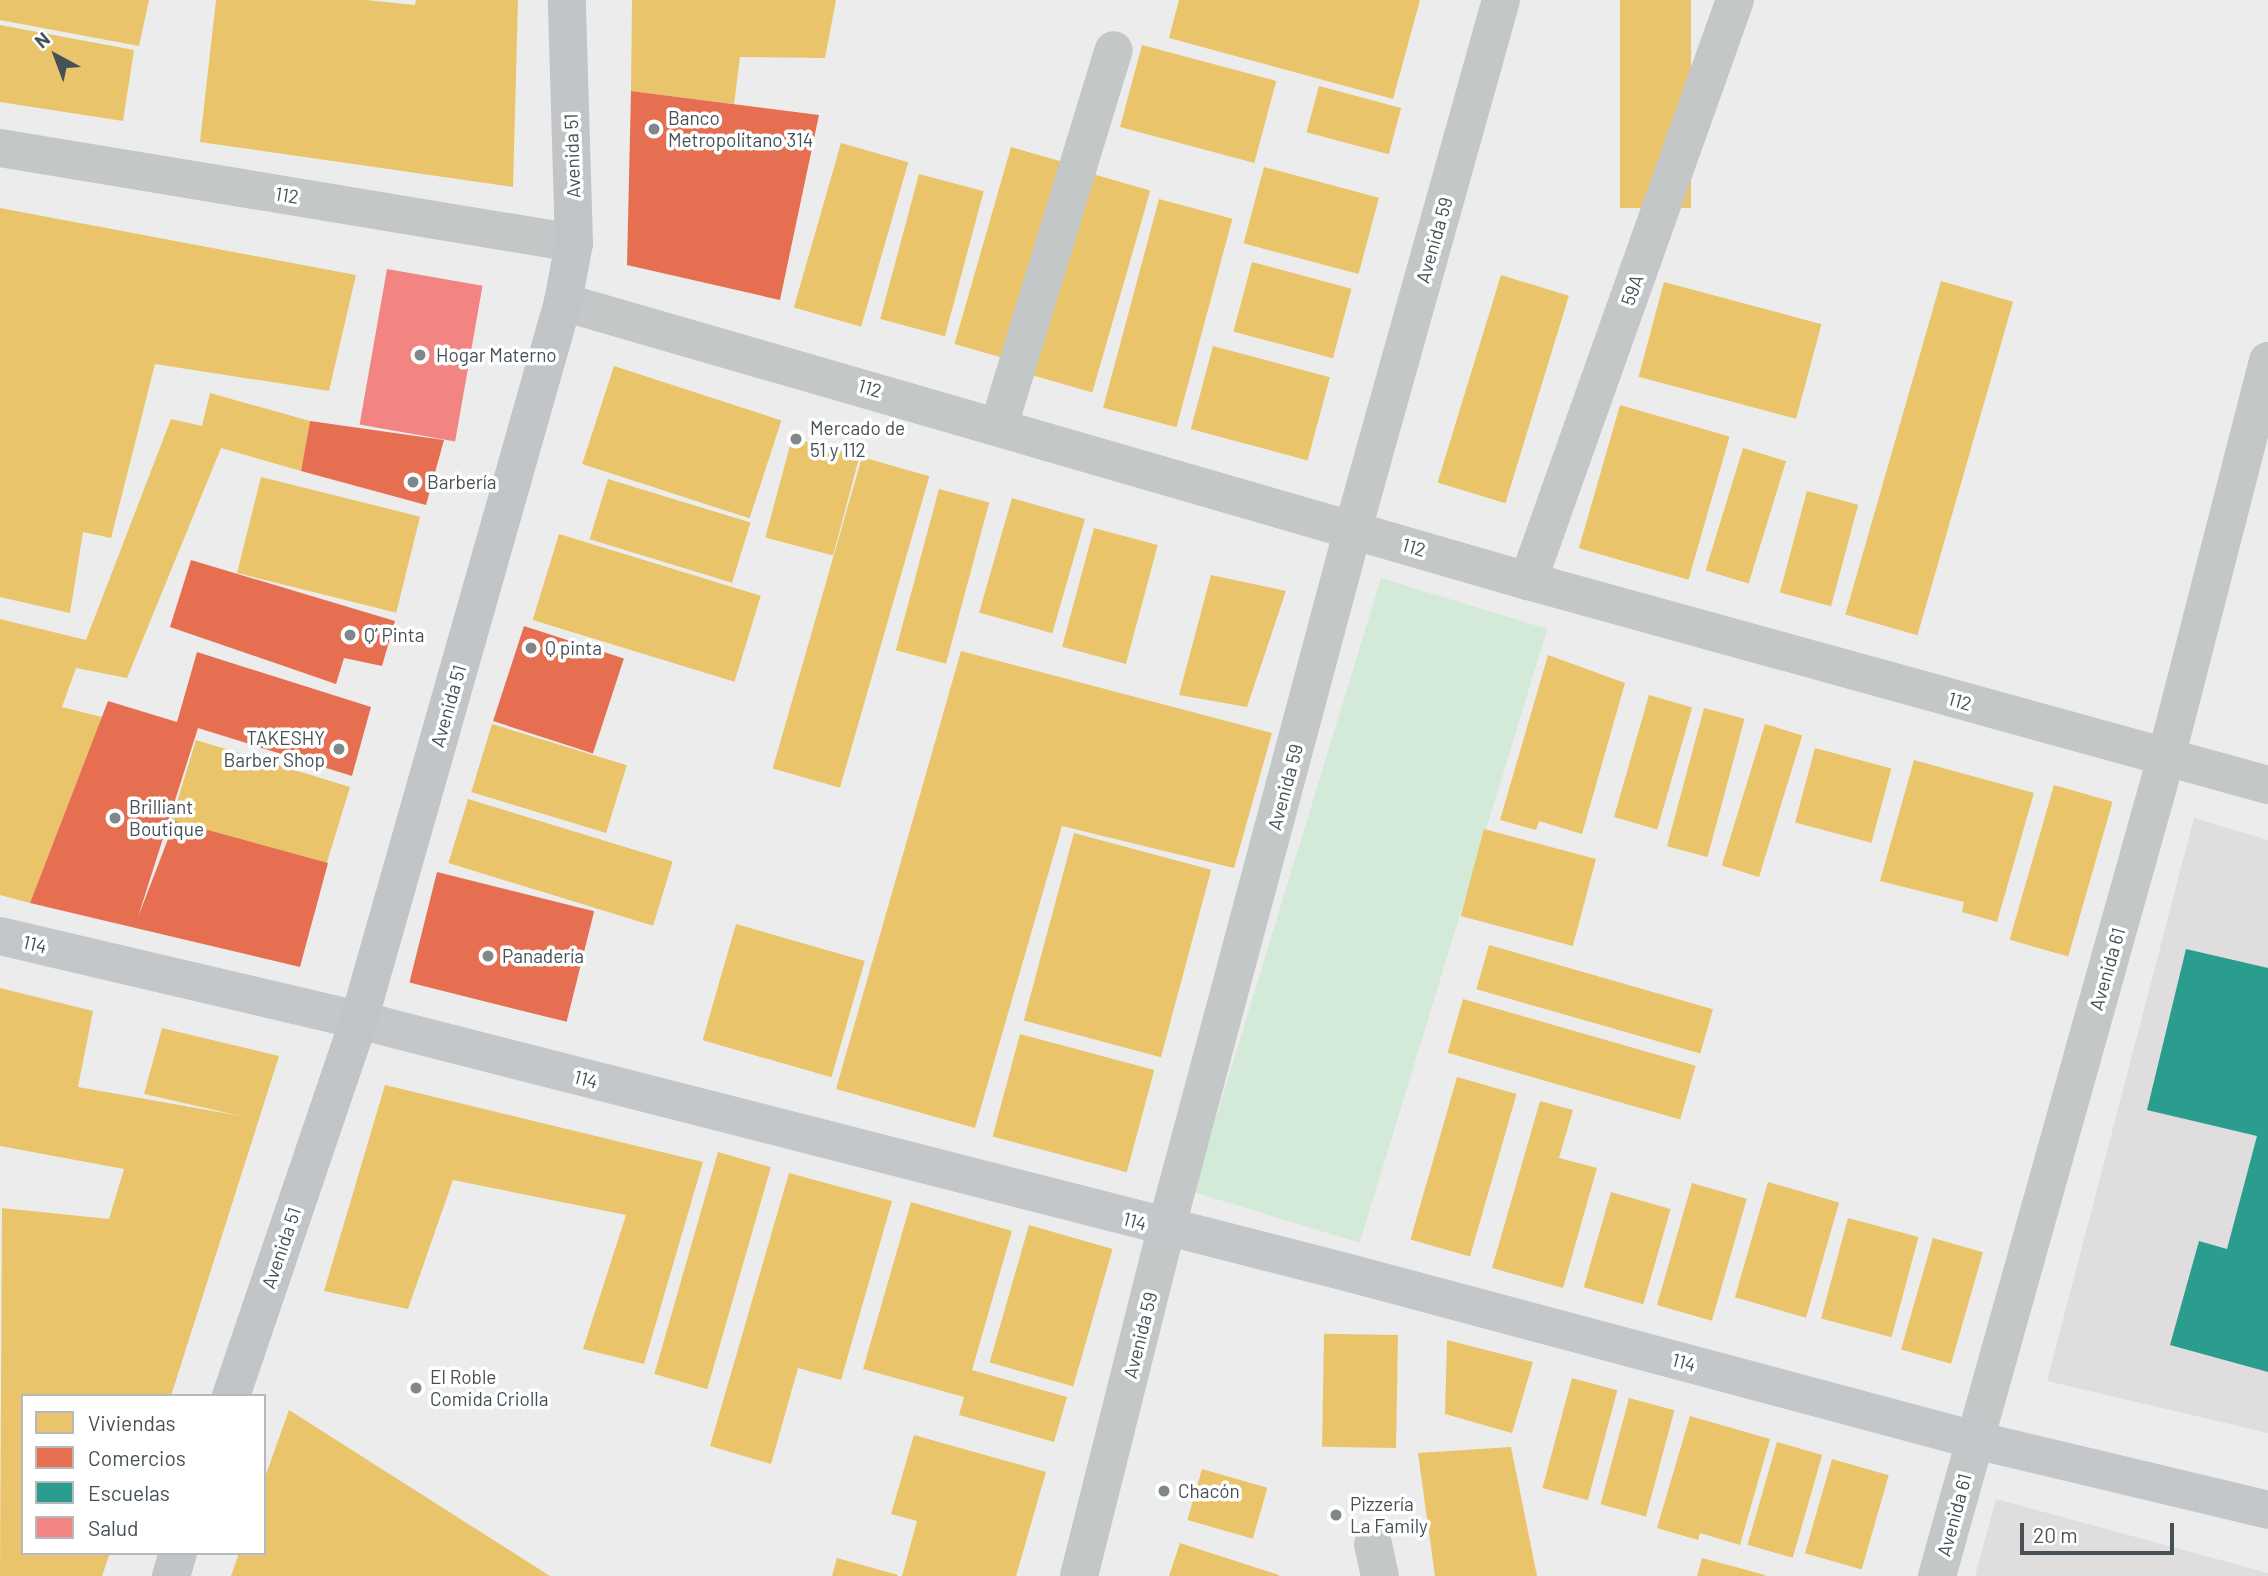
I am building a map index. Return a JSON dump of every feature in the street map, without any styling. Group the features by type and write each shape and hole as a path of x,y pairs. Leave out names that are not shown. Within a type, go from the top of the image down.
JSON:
{"main road":[{"name":"Avenida 51","path":"232,1394 359,1020 563,302 574,243 568,0"},
{"name":"114","path":"0,936 359,1020 1166,1229 1366,1277 1975,1440 2268,1510"},
{"path":"171,1576 177,1555"}],"street":[{"name":"Avenida 59","path":"1079,1576 1166,1229 1353,529 1501,0"},
{"name":"59A","path":"1528,581 1735,0"},
{"path":"999,425 1114,50"},
{"name":"112","path":"0,148 574,243"},
{"name":"112","path":"563,302 999,425 1528,581 2268,785"},
{"name":"Avenida 61","path":"1937,1576 2166,758 2268,361"}],"shaded area":[{"path":"2194,818 2268,840 2268,1433 2047,1381"},
{"path":"1996,1499 2268,1573 2268,1576 1975,1576"}],"green space":[{"path":"1381,578 1547,629 1360,1243 1193,1192"}],"building: Viviendas":[{"path":"0,0 149,0 139,46 0,20"},
{"path":"216,0 366,0 415,5 416,0 518,0 513,187 200,142"},
{"path":"632,0 836,0 825,58 740,57 734,104 631,91"},
{"path":"1179,0 1420,0 1393,99 1169,38"},
{"path":"1620,0 1691,0 1691,208 1620,208"},
{"path":"0,25 134,50 123,121 0,102"},
{"path":"1142,45 1276,81 1254,163 1120,127"},
{"path":"1319,86 1401,108 1389,154 1307,132"},
{"path":"841,143 908,162 861,327 794,307"},
{"path":"1011,147 1068,163 1011,360 954,344"},
{"path":"1264,167 1379,198 1358,274 1244,243"},
{"path":"1082,171 1150,191 1092,392 1024,373"},
{"path":"919,174 984,191 945,336 880,319"},
{"path":"1159,199 1232,219 1177,427 1103,408"},
{"path":"0,208 356,275 329,391 155,364 111,538 83,532 70,613 0,597"},
{"path":"1252,262 1351,289 1333,358 1233,332"},
{"path":"1501,275 1569,296 1505,503 1438,483"},
{"path":"1941,281 2013,302 1917,635 1845,615"},
{"path":"1664,282 1821,324 1796,419 1639,377"},
{"path":"1213,346 1330,377 1308,460 1191,429"},
{"path":"614,366 781,420 750,518 582,464"},
{"path":"210,393 310,421 301,471 221,448 127,678 76,668 62,707 102,717 30,903 0,895 0,619 86,640 171,419 202,426"},
{"path":"1620,405 1730,436 1689,580 1579,548"},
{"path":"792,438 860,456 833,556 765,537"},
{"path":"1743,448 1786,461 1749,584 1706,570"},
{"path":"862,457 929,476 840,788 773,768"},
{"path":"261,477 420,517 396,613 237,573"},
{"path":"608,479 750,523 732,583 590,539"},
{"path":"939,489 989,502 946,664 896,650"},
{"path":"1807,491 1858,505 1831,606 1780,592"},
{"path":"1012,498 1085,519 1052,633 979,612"},
{"path":"1094,528 1158,545 1126,664 1062,647"},
{"path":"559,534 761,596 734,682 533,620"},
{"path":"1211,575 1286,591 1247,707 1179,695"},
{"path":"961,651 1272,733 1234,868 1062,826 975,1128 836,1089"},
{"path":"1548,655 1625,683 1582,834 1539,821 1536,830 1500,820"},
{"path":"1649,695 1692,707 1657,829 1614,817"},
{"path":"1704,708 1745,719 1708,857 1667,846"},
{"path":"492,724 627,765 606,833 471,792"},
{"path":"1765,724 1802,735 1759,877 1722,866"},
{"path":"196,740 350,787 325,867 171,820"},
{"path":"1815,748 1891,768 1871,843 1795,822"},
{"path":"1914,760 2034,793 1997,922 1962,912 1964,902 1880,881"},
{"path":"2054,785 2113,802 2068,957 2010,940"},
{"path":"468,799 673,862 653,926 448,863"},
{"path":"1484,829 1596,859 1573,946 1461,916"},
{"path":"1074,833 1211,870 1161,1057 1024,1020"},
{"path":"736,924 865,961 831,1077 703,1040"},
{"path":"1489,945 1713,1009 1700,1053 1476,989"},
{"path":"0,988 93,1011 78,1087 241,1116 144,1094 162,1028 279,1056 172,1394 21,1394 21,1555 109,1555 102,1576 0,1576 2,1208 109,1219 124,1169 0,1146"},
{"path":"1463,999 1696,1066 1680,1120 1448,1053"},
{"path":"1020,1034 1154,1070 1127,1172 993,1136"},
{"path":"1457,1077 1517,1094 1470,1257 1410,1239"},
{"path":"385,1085 703,1162 644,1364 583,1349 626,1215 453,1180 408,1309 324,1291"},
{"path":"1540,1101 1573,1110 1559,1158 1597,1168 1563,1288 1492,1268"},
{"path":"718,1152 771,1167 707,1389 654,1374"},
{"path":"789,1173 892,1201 841,1380 798,1368 771,1464 710,1446"},
{"path":"1768,1182 1839,1202 1806,1318 1735,1297"},
{"path":"1692,1183 1747,1199 1712,1321 1657,1305"},
{"path":"1611,1192 1671,1209 1643,1304 1584,1287"},
{"path":"911,1202 1012,1231 972,1370 1067,1397 1054,1442 959,1415 964,1397 863,1369"},
{"path":"1848,1218 1919,1237 1892,1337 1821,1318"},
{"path":"1029,1225 1113,1249 1073,1386 990,1362"},
{"path":"1933,1238 1983,1252 1951,1364 1901,1350"},
{"path":"1324,1334 1398,1335 1396,1448 1322,1447"},
{"path":"1447,1340 1533,1362 1512,1433 1445,1414"},
{"path":"1572,1378 1617,1390 1588,1500 1542,1488"},
{"path":"1629,1398 1674,1410 1646,1516 1601,1504"},
{"path":"289,1410 550,1576 231,1576 238,1555 266,1555 266,1474"},
{"path":"1690,1416 1770,1439 1740,1545 1700,1533 1698,1540 1657,1528"},
{"path":"914,1435 1046,1472 1016,1576 902,1576 917,1521 891,1514"},
{"path":"1777,1442 1822,1455 1793,1558 1748,1545"},
{"path":"1511,1447 1537,1576 1435,1576 1418,1453"},
{"path":"1832,1459 1889,1475 1862,1569 1805,1553"},
{"path":"1202,1469 1267,1488 1253,1539 1187,1520"},
{"path":"1180,1543 1279,1575 1279,1576 1169,1576"},
{"path":"837,1558 898,1575 898,1576 832,1576"},
{"path":"1702,1558 1765,1575 1765,1576 1697,1576"}],"building: Comercios":[{"path":"631,91 819,115 780,300 627,265"},
{"path":"310,421 444,440 426,505 301,471"},
{"path":"191,560 395,621 382,666 344,658 336,684 170,627"},
{"path":"524,626 624,658 593,754 493,721"},
{"path":"197,652 371,707 352,776 198,728 138,917 175,821 328,863 300,967 30,903 108,701 177,722"},
{"path":"437,872 594,911 567,1022 409,983"}],"building: Escuelas":[{"path":"2186,949 2268,968 2268,1372 2170,1345 2199,1241 2227,1249 2257,1136 2147,1110"}],"building: Salud":[{"name":"Hogar Materno","path":"387,269 483,286 455,441 360,425"}],"place":[{"name":"Banco Metropolitano 314","path":"654,129"},
{"name":"Hogar Materno","path":"420,355"},
{"name":"Mercado de 51 y 112","path":"796,439"},
{"name":"Barbería","path":"413,482"},
{"name":"Q’ Pinta","path":"350,635"},
{"name":"Q pinta","path":"531,648"},
{"name":"TAKESHY Barber Shop","path":"339,749"},
{"name":"Brilliant Boutique","path":"115,818"},
{"name":"Panadería","path":"488,956"},
{"name":"El Roble Comida Criolla","path":"416,1388"},
{"name":"Chacón","path":"1164,1491"},
{"name":"Pizzería La Family","path":"1336,1515"}]}
